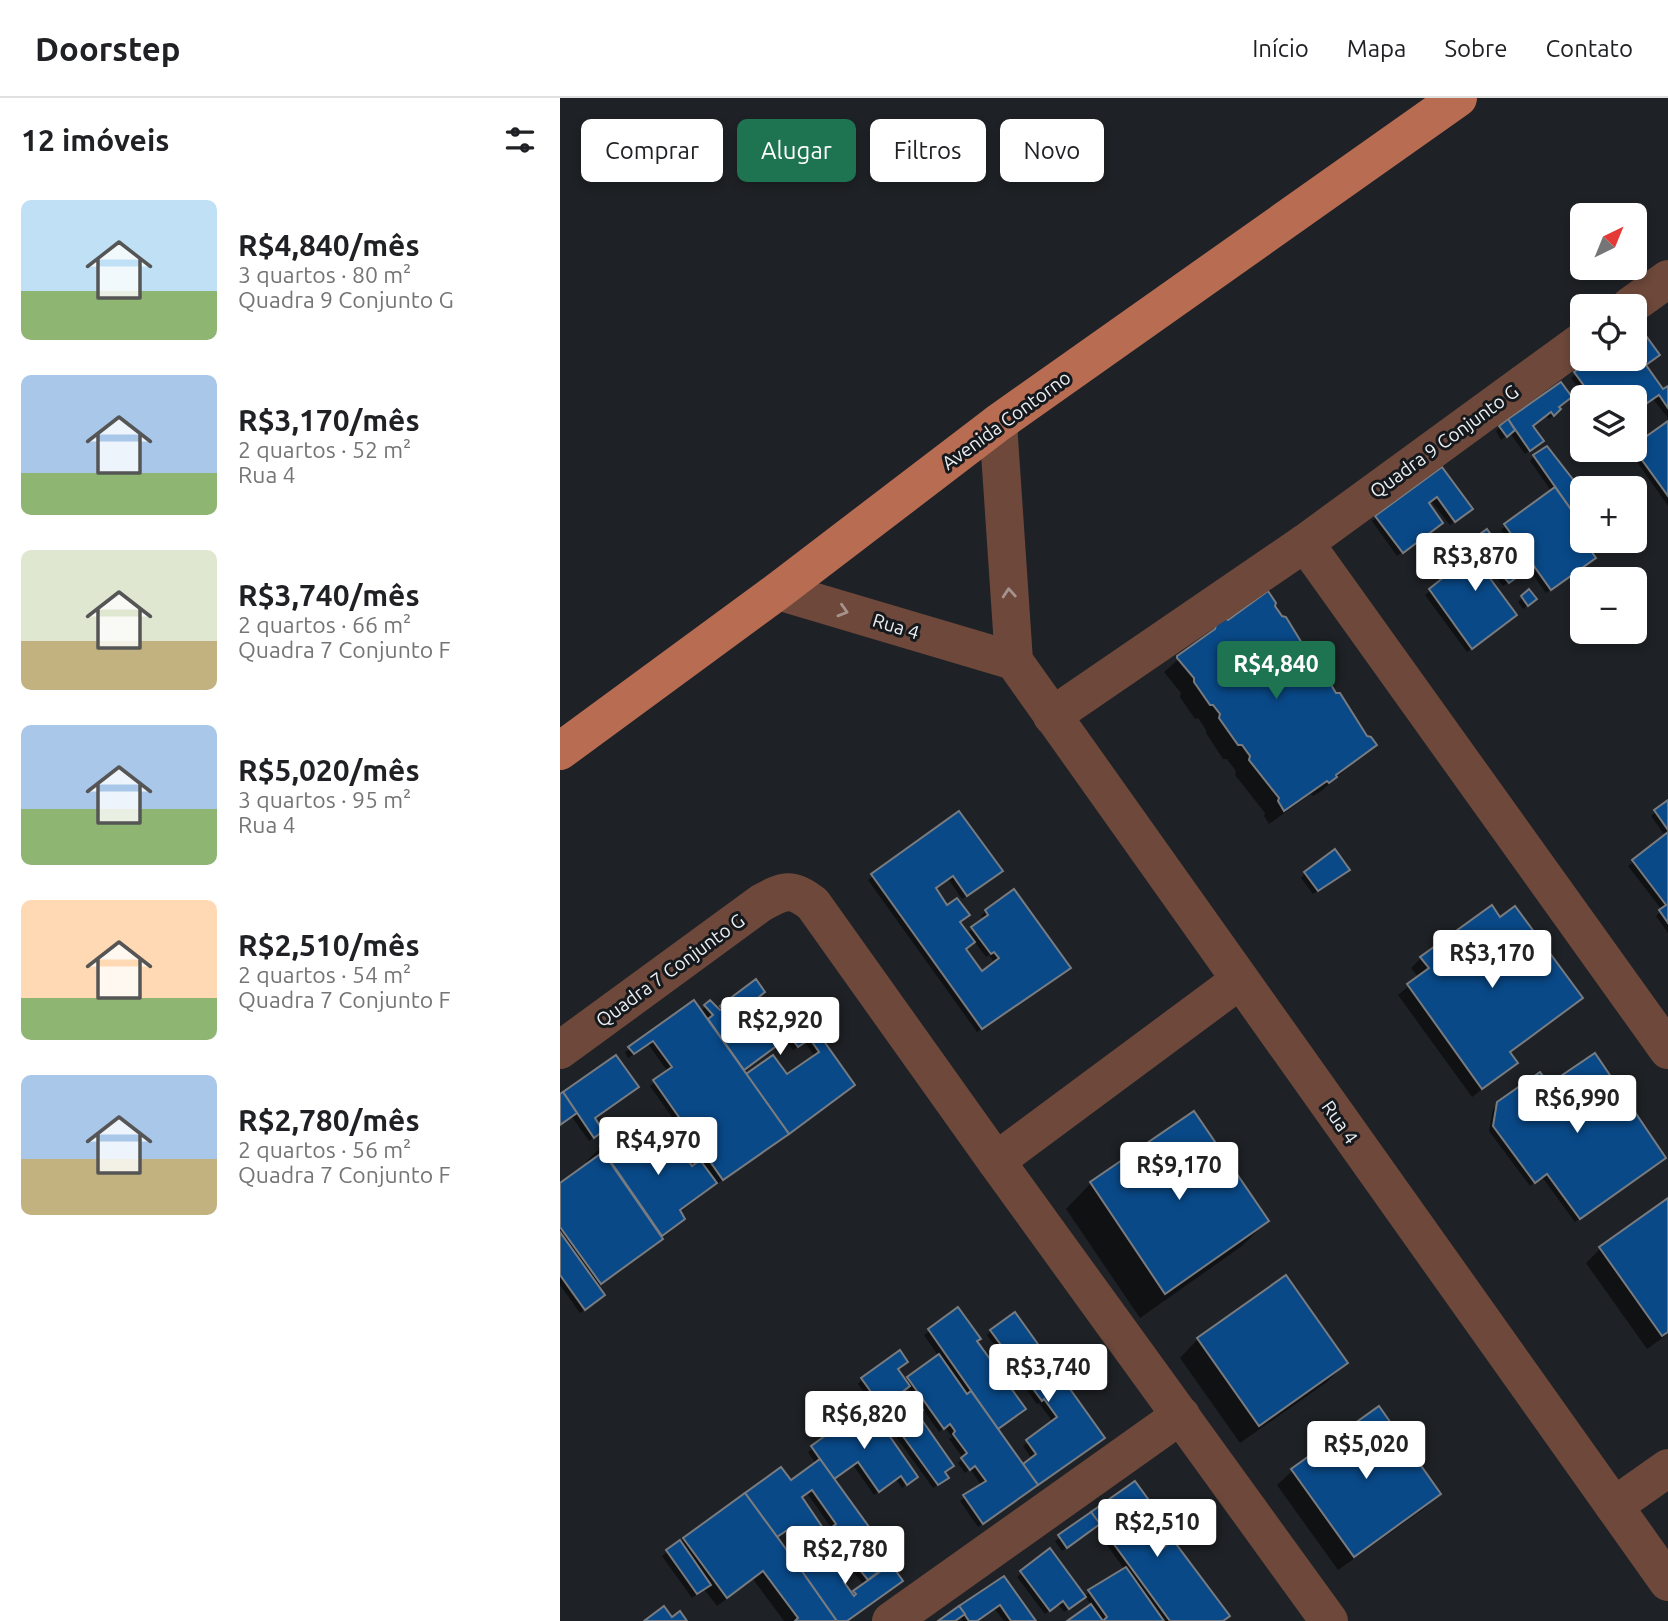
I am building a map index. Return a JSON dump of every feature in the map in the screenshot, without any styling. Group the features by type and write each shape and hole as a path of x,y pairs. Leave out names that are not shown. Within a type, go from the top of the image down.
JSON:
{"main road":[{"name":"Avenida Contorno","path":"560,751 778,591 998,424 1458,98"}],"street":[{"path":"1647,294 1668,279"},
{"name":"Quadra 9 Conjunto G","path":"1052,716 1306,543 1570,350"},
{"path":"998,424 1014,661"},
{"path":"1306,543 1668,1050"},
{"name":"Rua 4","path":"778,591 1014,661 1668,1582"},
{"name":"Quadra 7 Conjunto G","path":"560,1050 761,903 782,892 802,895 813,904 996,1161"},
{"path":"1240,980 996,1161 1329,1621"},
{"path":"891,1621 1181,1415"},
{"path":"1614,1506 1668,1468"}],"building":[{"path":"1647,337 1660,355 1647,364"},
{"path":"1647,366 1663,389 1668,386 1668,408 1659,395 1647,403 1647,385 1583,385 1574,372 1647,371"},
{"path":"1561,382 1570,394 1570,399 1559,407 1561,409 1554,416 1551,412 1533,426 1544,441 1530,451 1508,419"},
{"path":"1508,419 1515,430 1507,437 1499,426"},
{"path":"1668,421 1668,496 1643,462 1647,462 1647,436"},
{"path":"1547,446 1570,476 1570,508 1533,455"},
{"path":"1442,467 1473,509 1455,522 1437,497 1429,503 1443,523 1403,553 1375,516"},
{"path":"1555,487 1570,508 1570,553 1592,553 1596,558 1583,567 1570,567 1570,576 1551,590 1504,524"},
{"path":"1487,529 1507,557 1486,573 1517,615 1472,649 1429,589 1473,554 1466,544"},
{"path":"1513,565 1520,575 1509,583 1501,574"},
{"path":"1529,589 1537,599 1528,606 1521,596"},
{"path":"1268,591 1276,603 1275,606 1282,616 1286,617 1308,653 1312,653 1336,693 1340,693 1367,736 1377,745 1329,783 1327,781 1284,811 1279,798 1249,760 1250,756 1242,745 1238,745 1219,718 1220,714 1210,705 1194,678 1177,658 1225,618 1228,620"},
{"path":"1668,800 1668,830 1654,810"},
{"path":"959,811 1003,871 967,896 953,876 936,888 947,905 957,898 970,915 960,922 975,942 966,949 982,971 999,958 994,952 991,954 971,927 988,915 985,910 1014,889 1071,968 982,1029 871,874"},
{"path":"1668,832 1668,923 1659,910 1666,905 1632,860"},
{"path":"1335,849 1350,870 1318,891 1304,872"},
{"path":"1492,905 1500,917 1515,906 1583,998 1510,1052 1518,1063 1482,1089 1407,984 1429,968 1420,957"},
{"path":"756,979 765,992 759,997 778,1022 799,1006 855,1085 789,1134 746,1074 773,1055 787,1074 819,1052 810,1039 798,1047 790,1036 744,1070 708,1019 713,1015 704,1005 710,1000 722,1009 720,1006"},
{"path":"694,1000 789,1134 723,1180 653,1080 672,1067 653,1041 634,1054 628,1047"},
{"path":"1595,1053 1666,1158 1580,1219 1547,1174 1535,1183 1493,1126 1497,1102 1540,1072 1549,1084"},
{"path":"616,1055 639,1087 595,1118 603,1131 594,1138 563,1092"},
{"path":"563,1092 577,1113 560,1125 560,1094"},
{"path":"1194,1111 1269,1221 1165,1294 1090,1182"},
{"path":"628,1126 645,1150 669,1133 692,1166 700,1160 717,1183 680,1210 685,1219 662,1236 600,1146"},
{"path":"603,1152 663,1239 601,1284 560,1227 560,1183"},
{"path":"1668,1198 1668,1332 1662,1336 1599,1247"},
{"path":"560,1232 605,1295 585,1310 560,1275"},
{"path":"1286,1275 1348,1363 1259,1426 1197,1338"},
{"path":"958,1307 981,1339 977,1341 1026,1409 998,1429 928,1329"},
{"path":"1015,1312 1105,1438 1038,1485 1023,1464 1036,1454 1026,1440 1057,1417 1044,1399 1042,1401 990,1330"},
{"path":"900,1350 908,1362 898,1369 910,1386 901,1393 907,1402 914,1398 923,1410 917,1413 954,1466 945,1472 949,1478 938,1485 861,1378"},
{"path":"939,1354 967,1394 971,1391 1038,1485 983,1524 963,1495 986,1481 975,1466 970,1470 961,1458 967,1453 953,1434 955,1431 950,1424 944,1429 907,1377"},
{"path":"868,1405 918,1477 907,1485 901,1476 879,1492 858,1462 834,1479 811,1446"},
{"path":"1379,1406 1441,1494 1354,1557 1291,1469"},
{"path":"820,1459 893,1560 868,1580 839,1544 847,1538 840,1541 831,1528 836,1524 812,1490 802,1497 825,1531 804,1547 792,1527 777,1537 745,1493 781,1467 791,1480"},
{"path":"1135,1481 1164,1521 1147,1535 1159,1551 1173,1540 1230,1616 1223,1621 1170,1621 1108,1536 1112,1532 1105,1523 1100,1525 1091,1512"},
{"path":"745,1493 837,1621 795,1621 798,1618 763,1571 727,1598 683,1538"},
{"path":"1091,1512 1100,1524 1067,1548 1058,1535"},
{"path":"680,1540 711,1585 697,1594 666,1550"},
{"path":"822,1546 847,1580 844,1582 854,1596 856,1594 853,1591 891,1564 903,1581 847,1621 837,1621 797,1564"},
{"path":"1050,1548 1086,1597 1069,1609 1063,1601 1050,1611 1020,1571"},
{"path":"1126,1567 1164,1621 1103,1621 1107,1617 1088,1590"},
{"path":"1004,1576 1036,1621 1011,1621 1000,1605 977,1621 969,1621 959,1606"},
{"path":"1091,1604 1103,1621 1067,1621"},
{"path":"664,1606 672,1617 680,1611 687,1621 644,1621"},
{"path":"959,1606 965,1614 955,1621 938,1621"}]}
